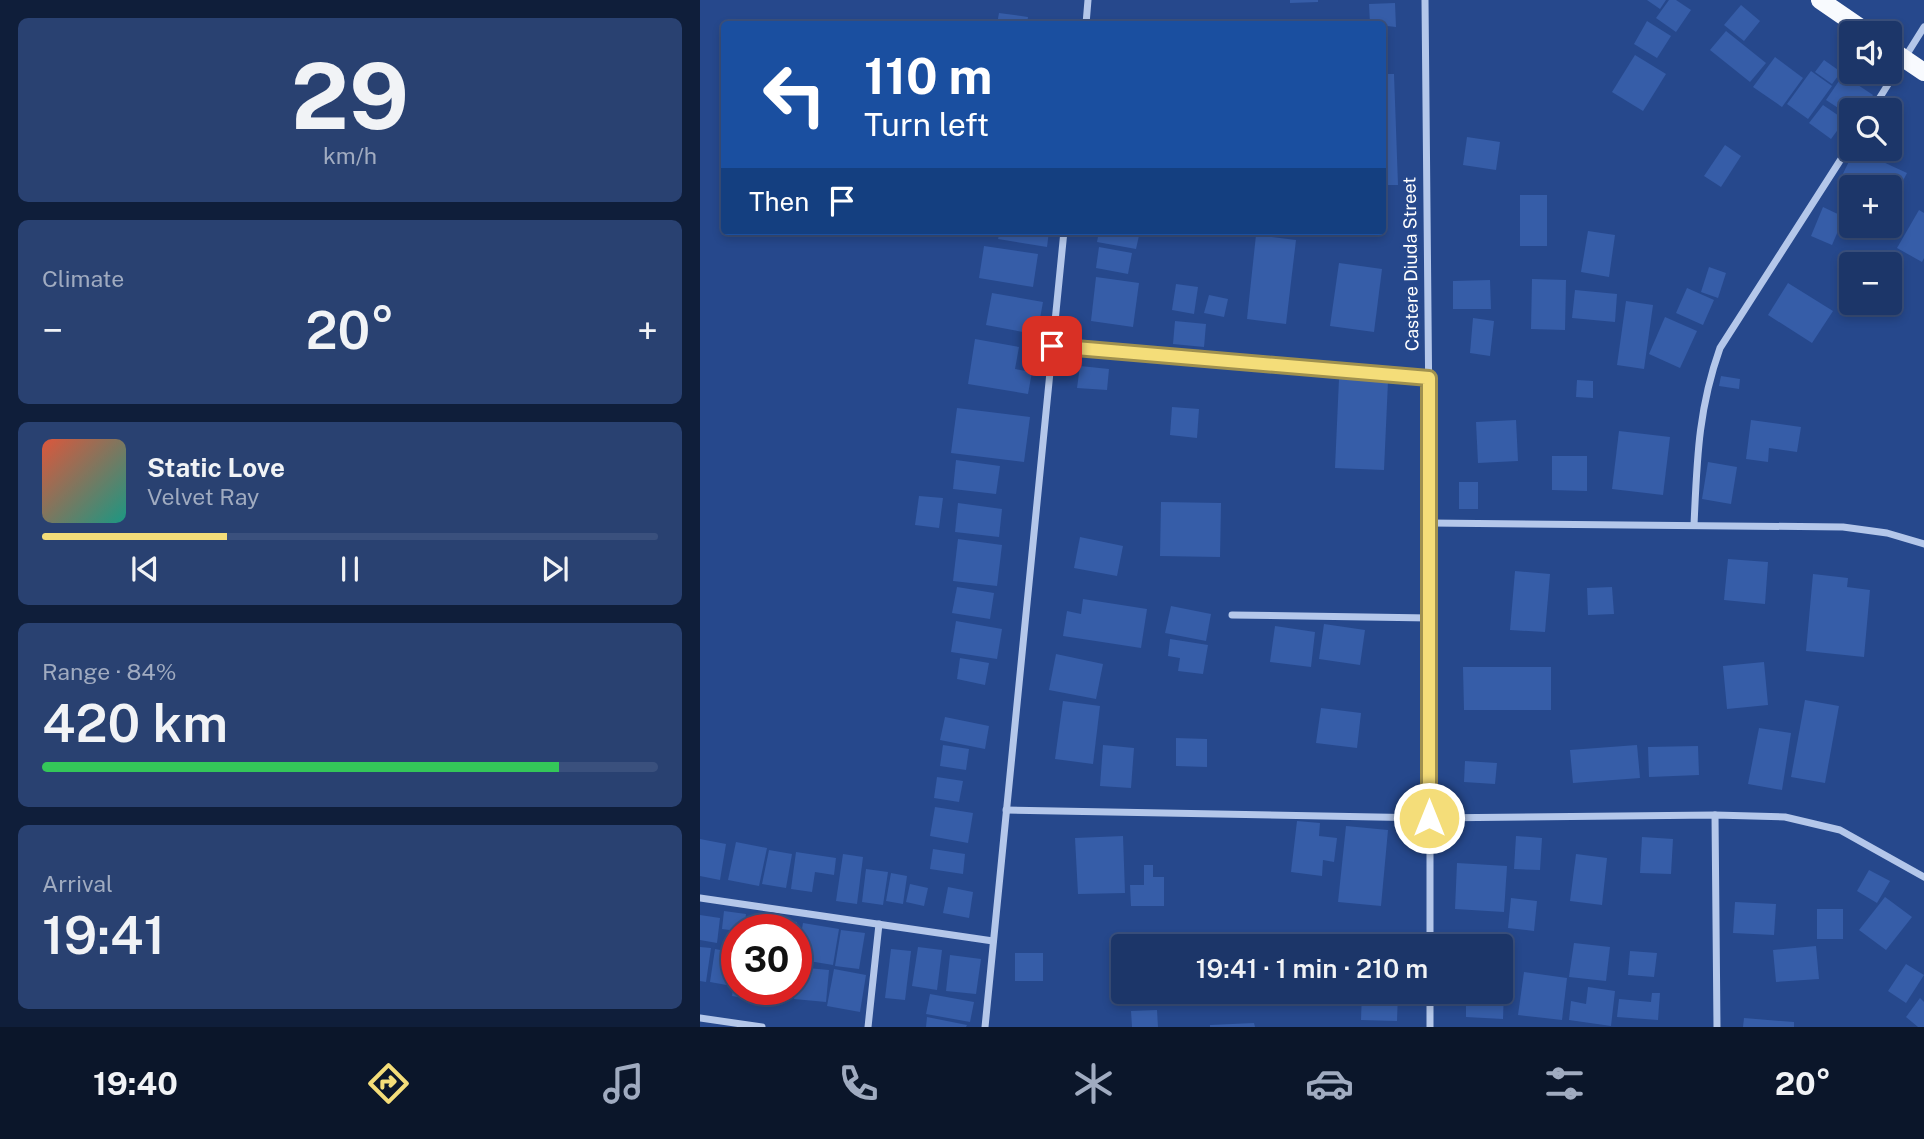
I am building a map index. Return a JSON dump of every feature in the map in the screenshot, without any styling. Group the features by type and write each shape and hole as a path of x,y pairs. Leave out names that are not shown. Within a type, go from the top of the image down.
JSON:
{"main road":[{"path":"1820,0 1851,21"},
{"path":"1902,57 1924,72"}],"street":[{"path":"1086,21 1088,0"},
{"name":"Castere Diuda Street","path":"1425,0 1430,523 1430,934"},
{"path":"1902,49 1924,27"},
{"path":"1694,525 1702,411 1720,348 1840,161"},
{"path":"985,1027 1064,235"},
{"path":"1052,346 1429,378"},
{"path":"1430,523 1843,527 1887,533 1924,544"},
{"path":"1232,615 1430,618"},
{"path":"1006,810 1429,818 1715,815 1785,817 1840,830 1924,877"},
{"path":"1715,815 1717,1027"},
{"path":"700,898 993,941"},
{"path":"868,1027 879,924"},
{"path":"1430,1004 1430,1027"},
{"path":"700,1018 762,1027"}],"building":[{"path":"1290,0 1318,0 1318,2 1290,3"},
{"path":"1647,0 1666,0 1660,9"},
{"path":"1669,0 1676,0 1691,10 1676,32 1656,18"},
{"path":"1395,3 1396,27 1386,26 1386,21 1370,21 1369,4"},
{"path":"1741,5 1760,21 1744,41 1724,25"},
{"path":"999,13 1028,17 1027,21 998,21"},
{"path":"1647,21 1671,36 1657,58 1634,44"},
{"path":"1726,31 1766,63 1750,82 1710,50"},
{"path":"1635,55 1666,74 1643,111 1612,92"},
{"path":"1775,57 1803,78 1782,107 1753,87"},
{"path":"1824,60 1839,71 1839,75 1832,84 1815,72"},
{"path":"1811,71 1832,86 1808,119 1787,104"},
{"path":"1386,74 1394,74 1398,185 1386,185"},
{"path":"1839,81 1839,84 1856,84 1873,95 1871,98 1839,98 1839,108 1826,100"},
{"path":"1823,105 1839,116 1839,128 1831,139 1809,123"},
{"path":"1467,137 1500,142 1496,170 1463,165"},
{"path":"1725,145 1741,156 1721,187 1704,176"},
{"path":"1849,161 1881,161 1907,173 1902,183 1902,175 1842,175"},
{"path":"1520,195 1547,195 1547,246 1520,246"},
{"path":"1823,207 1839,215 1839,229 1832,245 1811,236"},
{"path":"1919,210 1924,213 1922,262 1897,248"},
{"path":"1588,231 1615,235 1609,277 1581,272"},
{"path":"999,235 1048,235 1047,247 998,239"},
{"path":"1098,235 1139,235 1136,249 1097,242"},
{"path":"1256,235 1296,240 1286,324 1247,319"},
{"path":"984,246 1038,254 1033,287 979,278"},
{"path":"1099,247 1132,253 1128,274 1096,268"},
{"path":"1339,263 1382,269 1374,332 1330,326"},
{"path":"1709,267 1726,273 1718,298 1701,292"},
{"path":"1096,277 1139,283 1133,327 1091,321"},
{"path":"1532,279 1566,280 1565,330 1531,329"},
{"path":"1490,280 1491,309 1453,309 1453,281"},
{"path":"1788,283 1833,311 1812,343 1768,315"},
{"path":"1176,284 1198,287 1194,314 1172,310"},
{"path":"1687,288 1714,300 1703,325 1676,313"},
{"path":"1575,290 1617,294 1615,322 1572,318"},
{"path":"992,293 1043,302 1039,324 1026,322 1023,332 986,325"},
{"path":"1209,295 1228,299 1224,317 1204,313"},
{"path":"1626,301 1653,305 1644,369 1617,365"},
{"path":"1665,317 1697,331 1680,368 1649,354"},
{"path":"1473,318 1494,321 1490,356 1470,353"},
{"path":"1175,321 1206,324 1204,347 1173,344"},
{"path":"975,339 1019,347 1015,369 1032,372 1028,394 968,384"},
{"path":"1080,366 1109,369 1107,390 1077,388"},
{"path":"1721,376 1740,379 1739,389 1719,386"},
{"path":"1339,379 1388,381 1384,470 1335,468"},
{"path":"1577,380 1593,381 1593,398 1576,397"},
{"path":"1172,407 1199,409 1197,438 1170,435"},
{"path":"957,408 1030,417 1024,462 951,453"},
{"path":"1516,420 1518,461 1478,463 1476,422"},
{"path":"1751,420 1801,427 1797,452 1769,448 1768,462 1746,459"},
{"path":"1619,431 1670,437 1663,495 1612,489"},
{"path":"1552,456 1587,456 1587,491 1552,490"},
{"path":"956,460 1000,466 996,494 953,489"},
{"path":"1708,462 1737,467 1731,504 1702,499"},
{"path":"1459,482 1478,482 1478,509 1459,509"},
{"path":"919,496 943,498 939,528 915,525"},
{"path":"1161,502 1221,503 1220,557 1160,556"},
{"path":"958,503 1002,509 999,537 955,532"},
{"path":"1080,537 1123,546 1117,576 1074,568"},
{"path":"958,539 1002,545 997,586 953,581"},
{"path":"1728,559 1768,562 1765,604 1724,600"},
{"path":"1515,571 1550,574 1545,632 1510,630"},
{"path":"1813,574 1848,578 1847,587 1870,590 1864,657 1806,651"},
{"path":"957,587 994,593 990,619 952,613"},
{"path":"1612,587 1614,614 1588,615 1587,588"},
{"path":"1083,599 1147,609 1141,648 1063,636 1067,611 1081,614"},
{"path":"1171,606 1211,614 1206,641 1165,633"},
{"path":"956,621 1002,629 997,659 951,652"},
{"path":"1324,624 1365,630 1360,665 1319,659"},
{"path":"1275,626 1315,632 1311,667 1270,662"},
{"path":"1170,639 1208,645 1203,674 1178,671 1180,658 1168,656"},
{"path":"1056,654 1103,664 1096,699 1049,690"},
{"path":"960,658 989,663 985,685 957,679"},
{"path":"1764,662 1768,705 1727,709 1723,666"},
{"path":"1463,667 1551,667 1551,710 1464,710"},
{"path":"1805,700 1839,706 1825,783 1791,777"},
{"path":"1063,701 1100,706 1093,764 1055,759"},
{"path":"1321,708 1361,713 1357,748 1316,743"},
{"path":"945,717 989,726 985,749 940,740"},
{"path":"1759,728 1791,733 1782,790 1748,784"},
{"path":"1176,738 1207,739 1207,767 1176,766"},
{"path":"943,745 969,749 966,770 940,766"},
{"path":"1103,745 1134,748 1131,788 1100,786"},
{"path":"1637,745 1640,778 1573,783 1570,750"},
{"path":"1698,746 1699,775 1649,777 1648,747"},
{"path":"1465,761 1497,763 1495,784 1464,782"},
{"path":"937,777 963,781 959,802 934,798"},
{"path":"935,807 973,813 968,843 930,836"},
{"path":"1297,821 1320,823 1319,836 1337,838 1334,862 1323,860 1322,876 1291,872"},
{"path":"1346,826 1388,830 1381,906 1338,902"},
{"path":"1123,836 1125,893 1078,894 1075,838"},
{"path":"1516,836 1542,838 1540,870 1514,869"},
{"path":"1642,837 1673,839 1671,874 1640,873"},
{"path":"700,839 726,844 720,880 700,876"},
{"path":"736,842 767,848 759,886 728,880"},
{"path":"933,849 965,854 963,874 930,869"},
{"path":"769,850 792,854 786,888 762,884"},
{"path":"796,852 836,858 834,875 815,872 812,892 791,889"},
{"path":"843,854 863,857 857,904 836,901"},
{"path":"1576,854 1607,858 1602,905 1570,901"},
{"path":"1457,863 1507,866 1504,912 1455,909"},
{"path":"1144,865 1153,865 1153,877 1164,877 1164,906 1131,906 1130,885 1144,885"},
{"path":"866,869 888,872 883,905 862,902"},
{"path":"1869,870 1890,881 1877,903 1857,891"},
{"path":"891,873 907,876 903,904 886,901"},
{"path":"910,884 928,888 924,906 906,902"},
{"path":"948,887 973,892 969,918 943,913"},
{"path":"1885,897 1912,917 1886,950 1859,930"},
{"path":"1511,898 1537,901 1534,931 1508,928"},
{"path":"1735,902 1776,904 1774,935 1733,933"},
{"path":"1817,909 1843,909 1843,939 1817,939"},
{"path":"724,911 746,914 724,914"},
{"path":"700,915 720,918 717,943 700,940"},
{"path":"812,924 839,929 833,965 812,962"},
{"path":"841,930 865,933 859,969 835,966"},
{"path":"1574,943 1610,947 1606,981 1569,977"},
{"path":"1816,946 1819,979 1776,982 1773,950"},
{"path":"700,947 711,948 706,982 700,981"},
{"path":"918,947 942,950 937,990 912,986"},
{"path":"715,949 721,950 721,984 710,982"},
{"path":"891,949 911,951 905,1000 885,998"},
{"path":"1630,951 1657,953 1654,977 1628,975"},
{"path":"1015,953 1043,953 1043,981 1015,981"},
{"path":"950,955 981,959 976,994 946,991"},
{"path":"1906,964 1924,975 1906,1003 1888,991"},
{"path":"812,968 829,970 826,1002 812,1001"},
{"path":"834,969 866,975 860,1012 827,1006"},
{"path":"1524,972 1567,978 1562,1020 1518,1015"},
{"path":"1588,987 1615,991 1611,1026 1569,1020 1571,1001 1586,1004"},
{"path":"1652,993 1660,993 1658,1020 1617,1017 1619,999 1651,1002"},
{"path":"930,994 974,1002 970,1022 926,1014"},
{"path":"1920,998 1924,1002 1924,1027 1918,1027 1906,1017"},
{"path":"1362,1004 1398,1004 1397,1021 1361,1020"},
{"path":"1466,1004 1504,1004 1503,1019 1466,1017"},
{"path":"1157,1010 1158,1027 1132,1027 1131,1011"},
{"path":"927,1017 967,1025 926,1027"},
{"path":"1744,1018 1794,1022 1794,1027 1743,1027"},
{"path":"1254,1023 1255,1027 1210,1027 1210,1025"}],"route":[{"path":"1052,346 1429,378 1429,818"}]}
